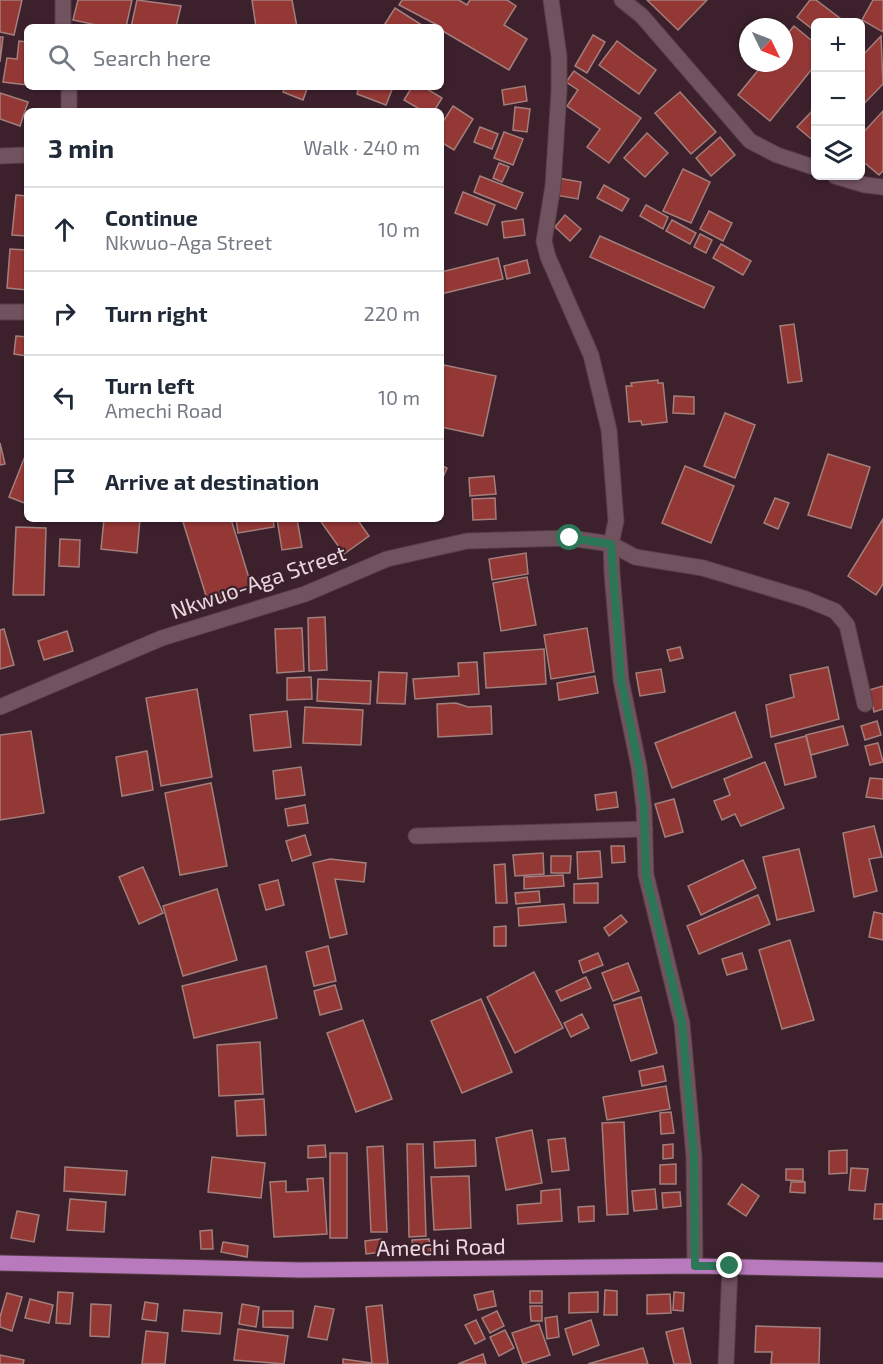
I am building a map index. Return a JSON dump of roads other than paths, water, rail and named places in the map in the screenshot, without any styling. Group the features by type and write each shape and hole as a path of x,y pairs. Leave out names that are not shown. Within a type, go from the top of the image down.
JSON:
{"main road":[{"name":"Amechi Road","path":"0,1263 301,1270 695,1266 883,1270"}],"street":[{"path":"63,0 63,24"},
{"path":"551,0 559,56 559,91 553,186 544,241 548,257 591,355 609,430 616,522 611,544 621,680 639,767 645,828 646,875 682,1023 694,1157 695,1266"},
{"path":"622,0 642,16 750,141 770,153 811,166"},
{"path":"69,90 69,108"},
{"path":"0,156 24,155"},
{"path":"848,180 883,187"},
{"path":"0,312 24,312"},
{"name":"Nkwuo-Aga Street","path":"0,707 162,638 305,594 387,559 467,541 570,538 611,544 627,555 703,568 806,599 835,611 847,625 865,704"},
{"path":"416,836 645,828"},
{"path":"726,1364 730,1266"}]}
